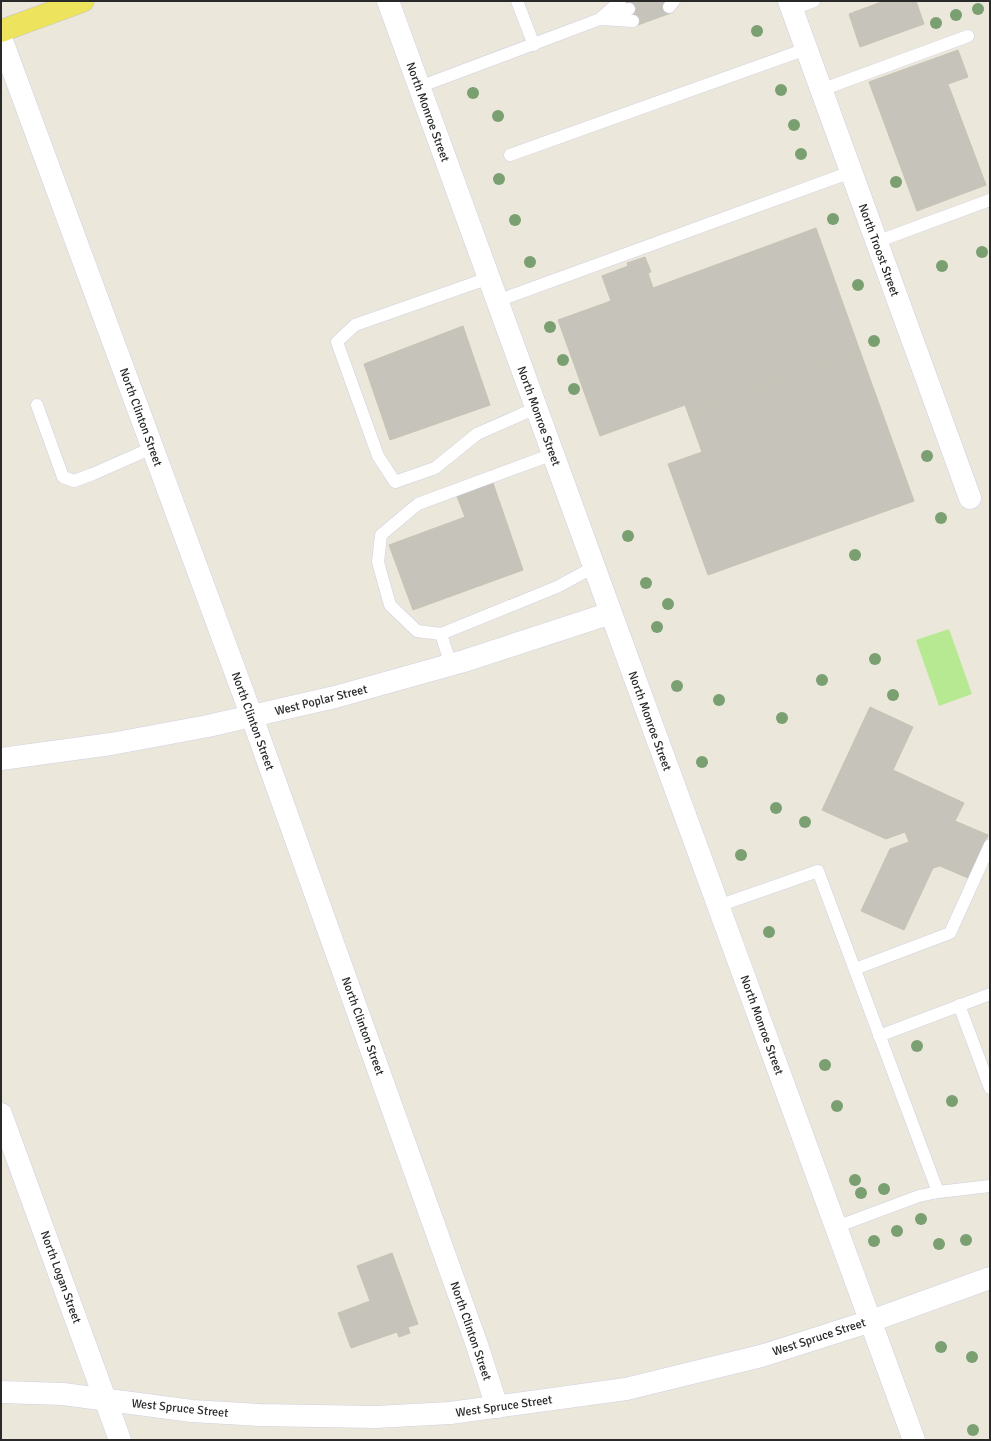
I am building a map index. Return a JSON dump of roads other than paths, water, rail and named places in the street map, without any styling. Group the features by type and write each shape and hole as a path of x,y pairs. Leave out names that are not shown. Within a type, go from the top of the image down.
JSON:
{"main road":[{"path":"1,31 83,1"}],"street":[{"name":"North Monroe Street","path":"388,1 610,613 914,1440"},
{"name":"North Troost Street","path":"791,5 970,498"},
{"name":"North Clinton Street","path":"1,38 252,717 477,1345 497,1407"},
{"name":"West Poplar Street","path":"1,759 111,744 252,717 335,697 451,665 610,613"},
{"name":"North Logan Street","path":"1,1114 120,1440"},
{"name":"West Spruce Street","path":"1,1392 63,1394 192,1411 259,1416 376,1416 450,1413 626,1389 761,1356 871,1321 990,1278"}],"lane":[{"path":"518,1 534,45"},
{"path":"791,5 814,1"},
{"path":"419,87 627,10"},
{"path":"600,19 627,10"},
{"path":"821,90 968,36"},
{"path":"510,155 806,48"},
{"path":"497,301 851,172"},
{"path":"876,242 990,200"},
{"path":"488,278 355,325 337,342 378,456 395,482 435,468 476,434 536,408"},
{"path":"37,405 64,478 74,481 152,448"},
{"path":"553,454 418,504 381,535 378,562 390,605 418,631 441,634 557,587 594,567"},
{"path":"441,634 451,665"},
{"path":"855,969 950,933 990,845"},
{"path":"718,906 818,871 938,1192"},
{"path":"879,1036 990,994"},
{"path":"960,1005 990,1088"},
{"path":"836,1227 919,1196 938,1192 990,1186"}]}
